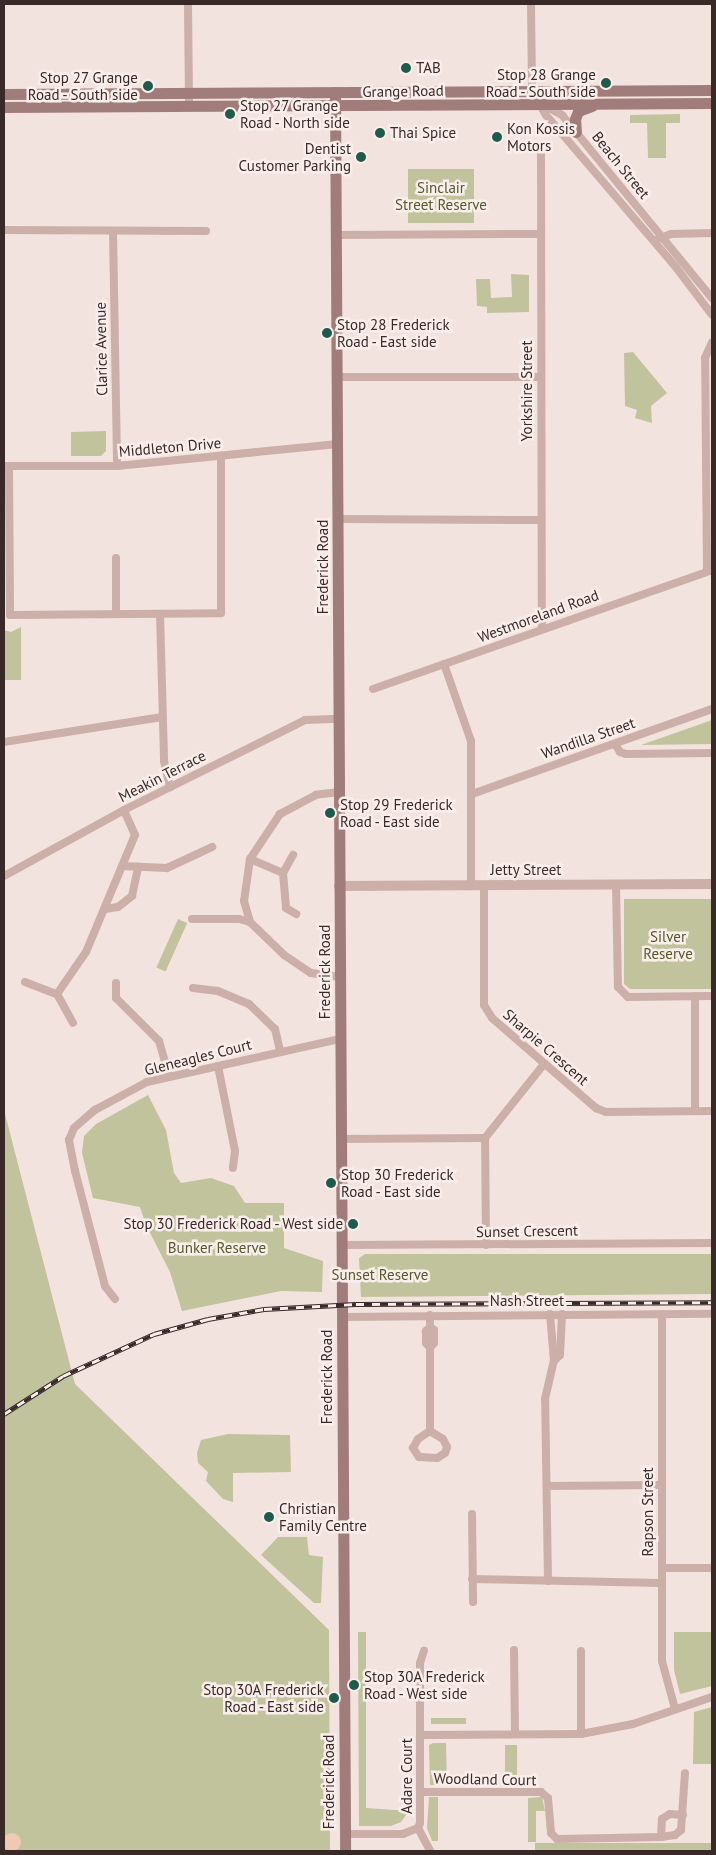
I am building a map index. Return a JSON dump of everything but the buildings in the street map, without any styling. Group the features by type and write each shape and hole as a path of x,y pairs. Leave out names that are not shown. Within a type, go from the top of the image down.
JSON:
{"main road":[{"name":"Grange Road","path":"4,94 712,90"},
{"name":"Frederick Road","path":"335,92 345,1851"},
{"name":"Grange Road","path":"4,107 712,103"},
{"path":"576,132 574,119 578,111 596,104"}],"street":[{"path":"188,4 188,106"},
{"path":"531,4 532,91 542,104"},
{"name":"Beach Street","path":"542,104 562,115 712,298"},
{"name":"Beach Street","path":"542,104 546,115 655,242 712,315"},
{"name":"Yorkshire Street","path":"541,154 542,628"},
{"path":"4,230 206,231"},
{"name":"Clarice Avenue","path":"113,231 116,466"},
{"path":"655,242 661,236 712,233"},
{"path":"337,235 541,234"},
{"path":"710,571 705,358 712,342"},
{"path":"337,377 541,377"},
{"name":"Middleton Drive","path":"6,466 116,466 338,444"},
{"path":"6,466 10,615 221,613 221,456"},
{"path":"338,519 542,520"},
{"path":"116,558 116,614"},
{"name":"Westmoreland Road","path":"373,689 542,628 710,571"},
{"path":"160,614 164,761 170,787"},
{"path":"444,664 471,741 471,886"},
{"name":"Wandilla Street","path":"472,794 712,709"},
{"path":"4,742 162,717"},
{"name":"Meakin Terrace","path":"4,876 124,810 305,720 339,719"},
{"path":"615,744 620,752 626,754 712,753"},
{"path":"339,792 316,795 280,814 250,859 244,901 250,922 262,937 301,968 320,976 340,977"},
{"path":"57,994 86,952 135,835 124,810"},
{"path":"122,866 167,868 212,847"},
{"path":"293,855 282,874 286,908 296,914"},
{"path":"250,859 282,874"},
{"path":"105,909 118,908 132,896 138,867"},
{"name":"Jetty Street","path":"340,886 712,884"},
{"name":"Sharpie Crescent","path":"484,885 484,1005 492,1018 596,1108 606,1112 712,1111"},
{"path":"616,885 618,987 628,997 712,996"},
{"path":"192,919 250,922"},
{"path":"25,982 57,994 73,1023"},
{"path":"116,983 116,998 159,1041 169,1076"},
{"path":"193,988 218,991 249,1004 275,1030 280,1052"},
{"path":"695,996 695,1111"},
{"name":"Gleneagles Court","path":"115,1299 105,1286 69,1140 74,1128 95,1110 129,1091 169,1076 340,1039"},
{"path":"486,1245 485,1138 544,1064"},
{"path":"218,1066 235,1151 233,1168"},
{"path":"341,1139 485,1138"},
{"name":"Sunset Crescent","path":"342,1246 712,1242"},
{"path":"548,1581 545,1398 554,1361 550,1314"},
{"path":"554,1361 560,1355 562,1314"},
{"name":"Rapson Street","path":"662,1314 662,1661 676,1709"},
{"name":"Nash Street","path":"342,1317 712,1314"},
{"path":"430,1315 430,1326 426,1330 426,1343 430,1348 430,1431"},
{"path":"430,1431 446,1443 445,1453 437,1458 420,1457 415,1453 414,1444 430,1431"},
{"path":"547,1486 662,1485"},
{"path":"472,1514 473,1602"},
{"path":"662,1568 712,1568"},
{"path":"472,1579 661,1583"},
{"name":"Adare Court","path":"345,1834 391,1835 418,1828 421,1792 420,1663 424,1650"},
{"path":"514,1650 515,1734"},
{"path":"581,1651 581,1734"},
{"path":"421,1735 581,1734 632,1724 712,1697"},
{"path":"683,1815 665,1816 660,1825 662,1837 679,1833 683,1815 685,1773"},
{"name":"Woodland Court","path":"421,1792 541,1792 548,1798 551,1834 557,1839 662,1837"},
{"path":"418,1828 430,1851"}],"green space":[{"path":"680,114 680,123 666,123 666,158 648,158 647,123 630,123 630,115"},
{"name":"Sinclair Street Reserve","path":"408,169 474,169 474,223 408,223"},
{"path":"511,274 529,275 529,312 487,313 487,307 477,306 476,279 490,279 491,298 512,297"},
{"path":"633,352 667,393 651,406 652,423 635,418 637,410 625,406 624,353"},
{"path":"106,431 106,451 101,456 71,456 71,432"},
{"path":"21,627 21,680 4,680 4,630 11,632"},
{"path":"712,720 712,744 641,745"},
{"name":"Silver Reserve","path":"624,899 712,899 712,989 630,989 624,984"},
{"path":"178,919 187,923 166,971 156,967"},
{"name":"Bunker Reserve","path":"148,1095 166,1130 174,1173 181,1183 211,1178 234,1186 245,1203 284,1203 284,1248 323,1261 322,1292 281,1291 182,1311 170,1272 146,1225 140,1207 93,1198 82,1153 84,1136 96,1124"},
{"path":"4,1110 75,1384 329,1630 330,1851 4,1851"},
{"name":"Sunset Reserve","path":"365,1254 712,1254 712,1294 361,1297 359,1258"},
{"path":"228,1434 290,1435 291,1472 233,1473 233,1502 223,1499 206,1481 208,1472 198,1463 197,1453 201,1440"},
{"path":"278,1537 307,1537 309,1555 323,1557 321,1603 314,1603 261,1555"},
{"path":"358,1632 366,1632 366,1808 409,1811 401,1822 391,1826 359,1826"},
{"path":"674,1632 712,1632 712,1686 680,1694 674,1670"},
{"path":"712,1707 712,1764 693,1764 694,1712"},
{"path":"431,1718 466,1718 466,1724 431,1724"},
{"path":"433,1743 446,1743 447,1785 430,1785 429,1745"},
{"path":"505,1745 517,1745 517,1775 505,1775"},
{"path":"429,1797 438,1797 438,1841 432,1841 427,1828"},
{"path":"542,1797 545,1811 536,1811 536,1842 528,1842 528,1798"},
{"path":"535,1843 712,1843 712,1851 535,1851"}],"sand":[{"path":"12,1833 18,1836 21,1842 18,1848 12,1851 6,1848 3,1842 6,1836"}],"railway":[{"path":"4,1414 63,1376 154,1334 208,1319 264,1309 356,1304 712,1302"}],"place":[{"name":"TAB","path":"406,68"},
{"name":"Stop 28 Grange Road - South side","path":"606,83"},
{"name":"Stop 27 Grange Road - South side","path":"148,86"},
{"name":"Stop 27 Grange Road - North side","path":"230,114"},
{"name":"Thai Spice","path":"380,133"},
{"name":"Kon Kossis Motors","path":"497,137"},
{"name":"Dentist Customer Parking","path":"361,157"},
{"name":"Stop 28 Frederick Road - East side","path":"327,333"},
{"name":"Stop 29 Frederick Road - East side","path":"330,813"},
{"name":"Stop 30 Frederick Road - East side","path":"331,1183"},
{"name":"Stop 30 Frederick Road - West side","path":"353,1224"},
{"name":"Christian Family Centre","path":"269,1517"},
{"name":"Stop 30A Frederick Road - West side","path":"354,1685"},
{"name":"Stop 30A Frederick Road - East side","path":"334,1698"}]}
